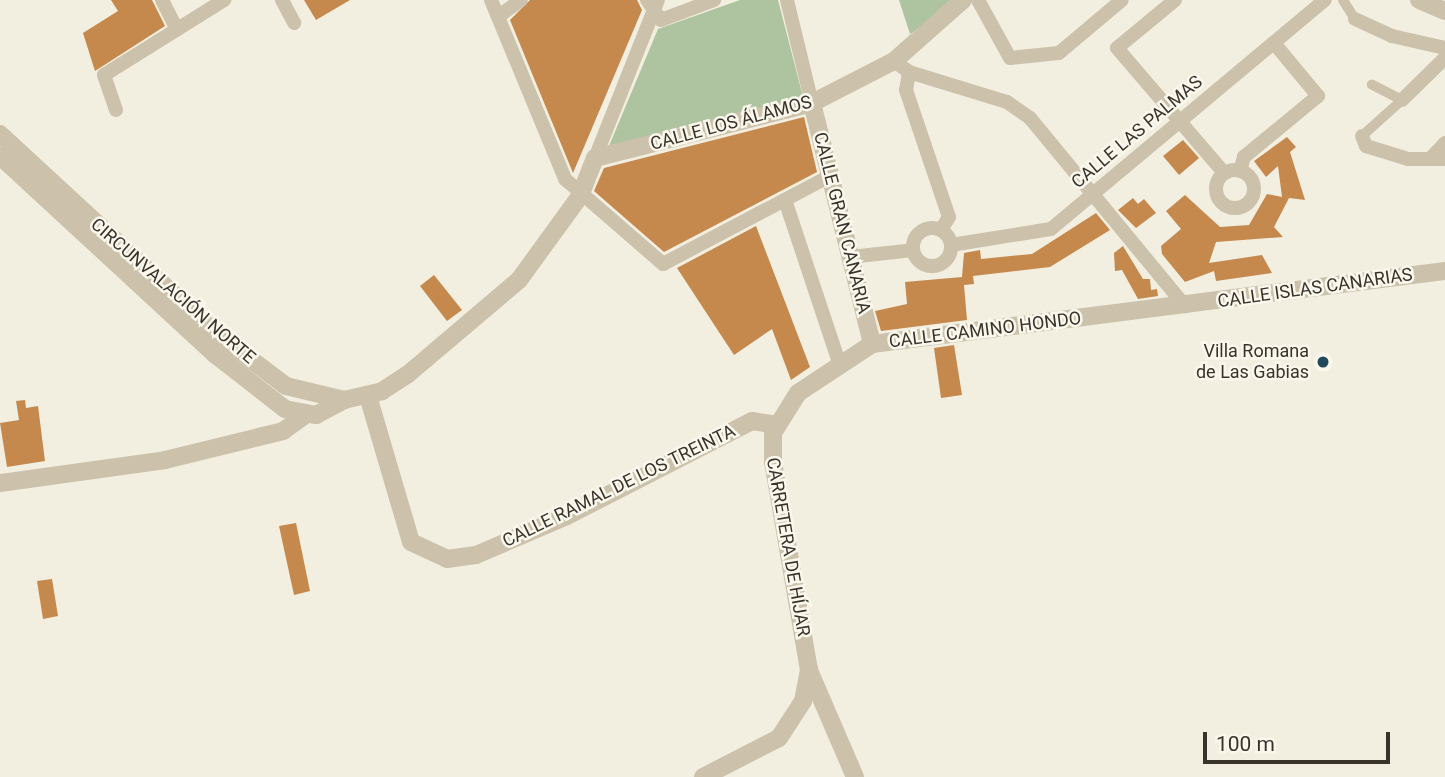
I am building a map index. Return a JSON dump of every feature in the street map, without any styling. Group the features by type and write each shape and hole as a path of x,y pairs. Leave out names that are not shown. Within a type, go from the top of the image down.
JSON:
{"street":[{"path":"162,0 177,29"},
{"path":"116,110 104,75 225,0"},
{"path":"282,0 293,23"},
{"path":"491,0 565,179 580,196 663,264 830,176"},
{"path":"499,16 521,0"},
{"path":"647,0 652,15 661,20 714,0"},
{"path":"0,483 165,460 270,435 297,425 305,415 344,400 368,396 407,375 519,280 580,196 658,0"},
{"path":"787,0 812,103"},
{"name":"CALLE LOS ÁLAMOS","path":"594,158 812,103 894,61 963,0"},
{"path":"978,0 1010,58 1059,53 1122,0"},
{"path":"1174,0 1117,48 1177,122 1224,173"},
{"name":"CALLE LAS PALMAS","path":"951,245 1036,235 1094,194 1325,0"},
{"path":"1343,0 1355,19 1392,36 1445,48"},
{"path":"1419,0 1445,11"},
{"path":"1240,171 1244,157 1318,96 1274,43"},
{"path":"1445,58 1362,136 1366,146 1430,159 1445,159"},
{"path":"894,61 909,72 1019,108 1094,194 1185,306"},
{"path":"909,72 906,90 949,216 941,230"},
{"path":"1372,85 1402,100"},
{"name":"CALLE GRAN CANARIA","path":"812,103 872,344"},
{"name":"CIRCUNVALACIÓN NORTE","path":"0,134 217,334 286,386 344,400"},
{"path":"1430,159 1445,143"},
{"name":"CIRCUNVALACIÓN NORTE","path":"0,156 217,355 285,409 305,415"},
{"path":"1224,173 1217,196 1238,208 1254,190 1240,171"},
{"path":"1224,173 1240,171"},
{"path":"785,200 839,362"},
{"path":"913,250 923,230 941,230"},
{"path":"849,257 913,250 931,266 948,258 951,245 941,230"},
{"name":"CALLE ISLAS CANARIAS","path":"1185,306 1445,271"},
{"name":"CALLE CAMINO HONDO","path":"776,425 788,401 839,362 872,344 1185,306"},
{"path":"286,386 305,415"},
{"name":"CALLE RAMAL DE LOS TREINTA","path":"368,396 411,542 447,559 475,555 566,516 752,421 776,425"},
{"name":"CARRETERA DE HÍJAR","path":"776,425 773,462 809,670"},
{"path":"703,777 779,738 803,702 809,670"},
{"path":"809,670 855,777"}],"green space":[{"path":"740,0 778,0 803,97 609,146 658,29"},
{"path":"899,0 960,0 910,34"}],"building":[{"path":"111,0 152,0 165,26 95,71 83,33 118,11"},
{"path":"304,0 350,0 316,20"},
{"path":"530,0 637,0 642,10 573,173 510,20"},
{"path":"804,117 817,172 664,252 594,191 604,168"},
{"path":"1287,137 1296,147 1290,152 1305,200 1289,198 1274,227 1283,237 1216,242 1209,263 1262,255 1272,273 1216,281 1214,271 1185,282 1162,254 1161,246 1181,229 1166,211 1185,195 1220,227 1249,225 1267,194 1282,197 1278,166 1266,177 1254,161"},
{"path":"1183,140 1199,158 1179,175 1163,156"},
{"path":"1133,198 1138,204 1144,199 1156,213 1136,228 1118,210"},
{"path":"1096,213 1110,230 1050,267 973,276 974,284 964,285 967,320 881,331 875,311 907,304 905,282 962,277 964,253 980,250 981,259 1032,254"},
{"path":"756,226 810,367 791,380 772,329 734,355 677,268"},
{"path":"1123,246 1143,279 1150,279 1151,290 1157,289 1158,296 1138,299 1122,270 1115,271 1114,253"},
{"path":"434,275 462,310 447,321 420,286"},
{"path":"954,345 962,395 941,398 934,348"},
{"path":"25,400 26,408 38,406 45,461 7,467 0,423 19,420 16,401"},
{"path":"296,523 310,591 294,595 279,526"},
{"path":"52,579 58,616 43,619 37,581"}],"place":[{"name":"Villa Romana de Las Gabias","path":"1323,362"}]}
